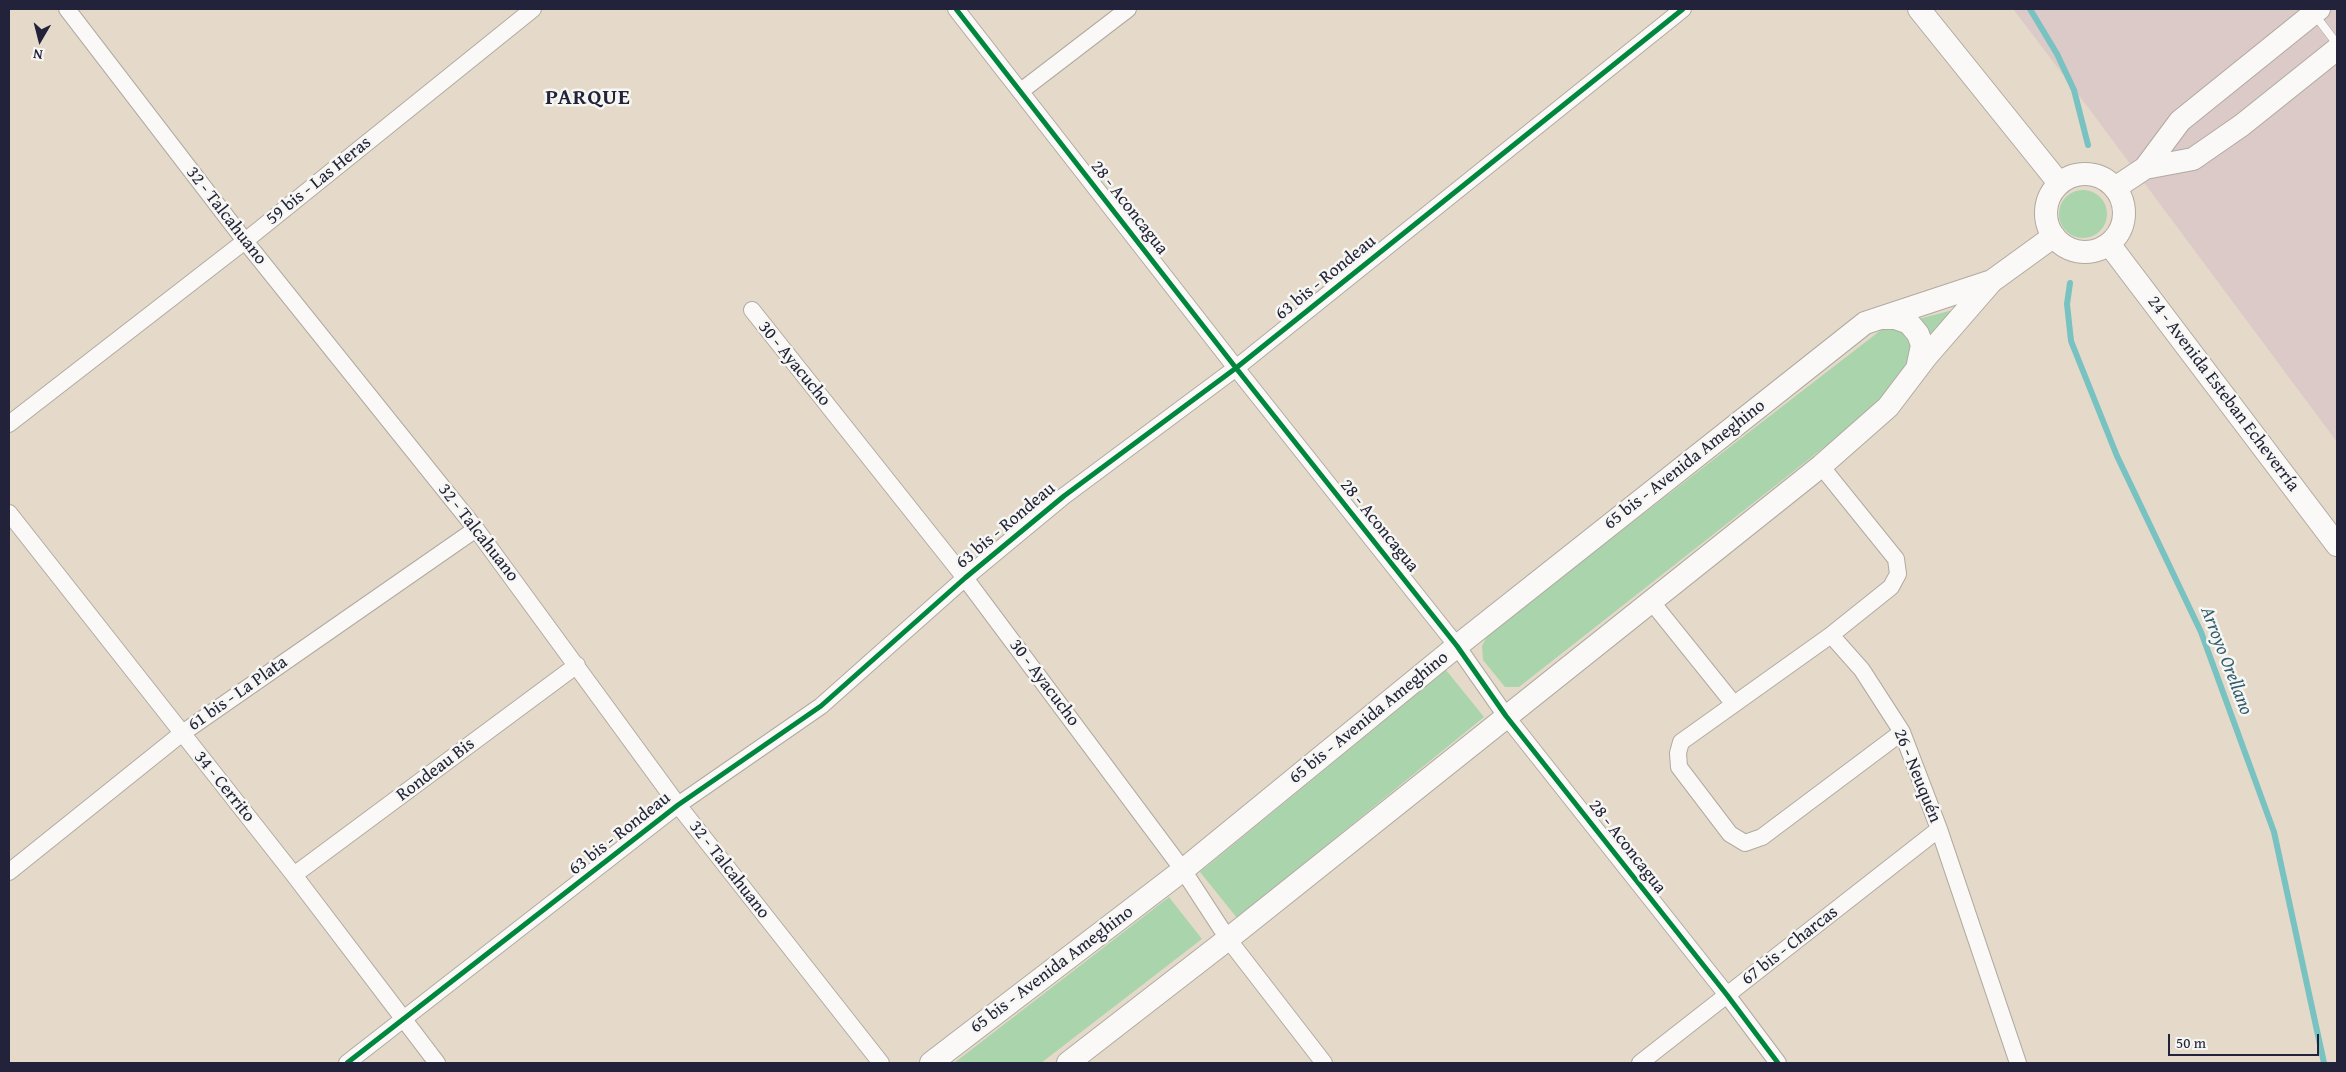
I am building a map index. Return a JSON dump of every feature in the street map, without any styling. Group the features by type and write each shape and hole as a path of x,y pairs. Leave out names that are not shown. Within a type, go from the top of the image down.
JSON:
{"main road":[{"path":"1920,9 2059,184"},
{"path":"2115,188 2145,168 2180,121 2314,10"},
{"path":"2145,168 2193,159 2242,125 2337,48"},
{"path":"2088,175 2106,180 2115,188 2121,199 2124,211 2122,224 2117,235 2109,244 2097,250 2084,252 2070,249 2059,243 2046,220 2046,206 2050,194 2059,184 2070,177 2088,175"},
{"name":"65 bis - Avenida Ameghino","path":"1068,1063 1821,466 1888,406 1992,281 2054,236"},
{"name":"24 - Avenida Esteban Echeverría","path":"2109,244 2337,545"},
{"name":"65 bis - Avenida Ameghino","path":"930,1063 1183,870 1457,646 1865,323 1992,281"},
{"path":"1876,318 1895,318 1909,323 1918,334 1922,345 1917,369"}],"street":[{"name":"32 - Talcahuano","path":"67,9 244,241 476,529 678,805 881,1063"},
{"name":"28 - Aconcagua","path":"956,9 1236,368 1457,646 1506,716 1727,995 1778,1063"},
{"path":"1020,91 1128,9"},
{"name":"63 bis - Rondeau","path":"347,1063 678,805 821,706 965,578 1064,496 1236,368 1683,9"},
{"name":"59 bis - Las Heras","path":"9,424 244,241 523,12"},
{"name":"30 - Ayacucho","path":"752,310 965,578 1183,870 1228,938 1324,1063"},
{"path":"1821,466 1896,559 1898,574 1891,587 1831,635 1733,702 1681,742 1678,753 1679,767 1730,834 1745,843 1762,837 1902,732"},
{"name":"34 - Cerrito","path":"9,513 294,875 437,1063"},
{"name":"61 bis - La Plata","path":"9,872 182,734 476,529"},
{"path":"1651,601 1733,702"},
{"name":"26 - Neuquén","path":"1831,635 1862,670 1902,732 1939,829 2018,1063"},
{"name":"Rondeau Bis","path":"294,875 577,665"},
{"name":"67 bis - Charcas","path":"1640,1063 1939,829"}],"lane":[{"path":"2314,10 2337,44"}],"shaded area":[{"path":"2013,9 2337,9 2337,442 2093,114"}],"green space":[{"path":"2083,190 2092,192 2100,197 2105,205 2107,214 2105,223 2100,231 2092,236 2083,238 2074,236 2066,231 2061,223 2059,214 2061,205 2066,197 2074,192"},
{"path":"1953,310 1930,341 1915,320"},
{"path":"1898,326 1908,332 1914,348 1910,366 1864,419 1822,449 1519,687 1505,687 1483,660 1482,646 1488,634 1881,330"},
{"path":"1446,670 1484,717 1237,918 1200,872"},
{"path":"1169,897 1202,939 1041,1063 954,1063"}],"waterway":[{"name":"Arroyo Orellano","path":"2030,9 2057,54 2074,90 2088,145"},
{"name":"Arroyo Orellano","path":"2070,283 2067,304 2071,341 2117,456 2201,632 2274,832 2324,1063"}],"cycle path":[{"path":"956,9 1236,368 1457,646 1506,716 1727,995 1778,1063"},
{"path":"347,1063 678,805 821,706 965,578 1064,496 1236,368 1683,9"}],"district":[{"name":"PARQUE","path":"588,98"}]}
